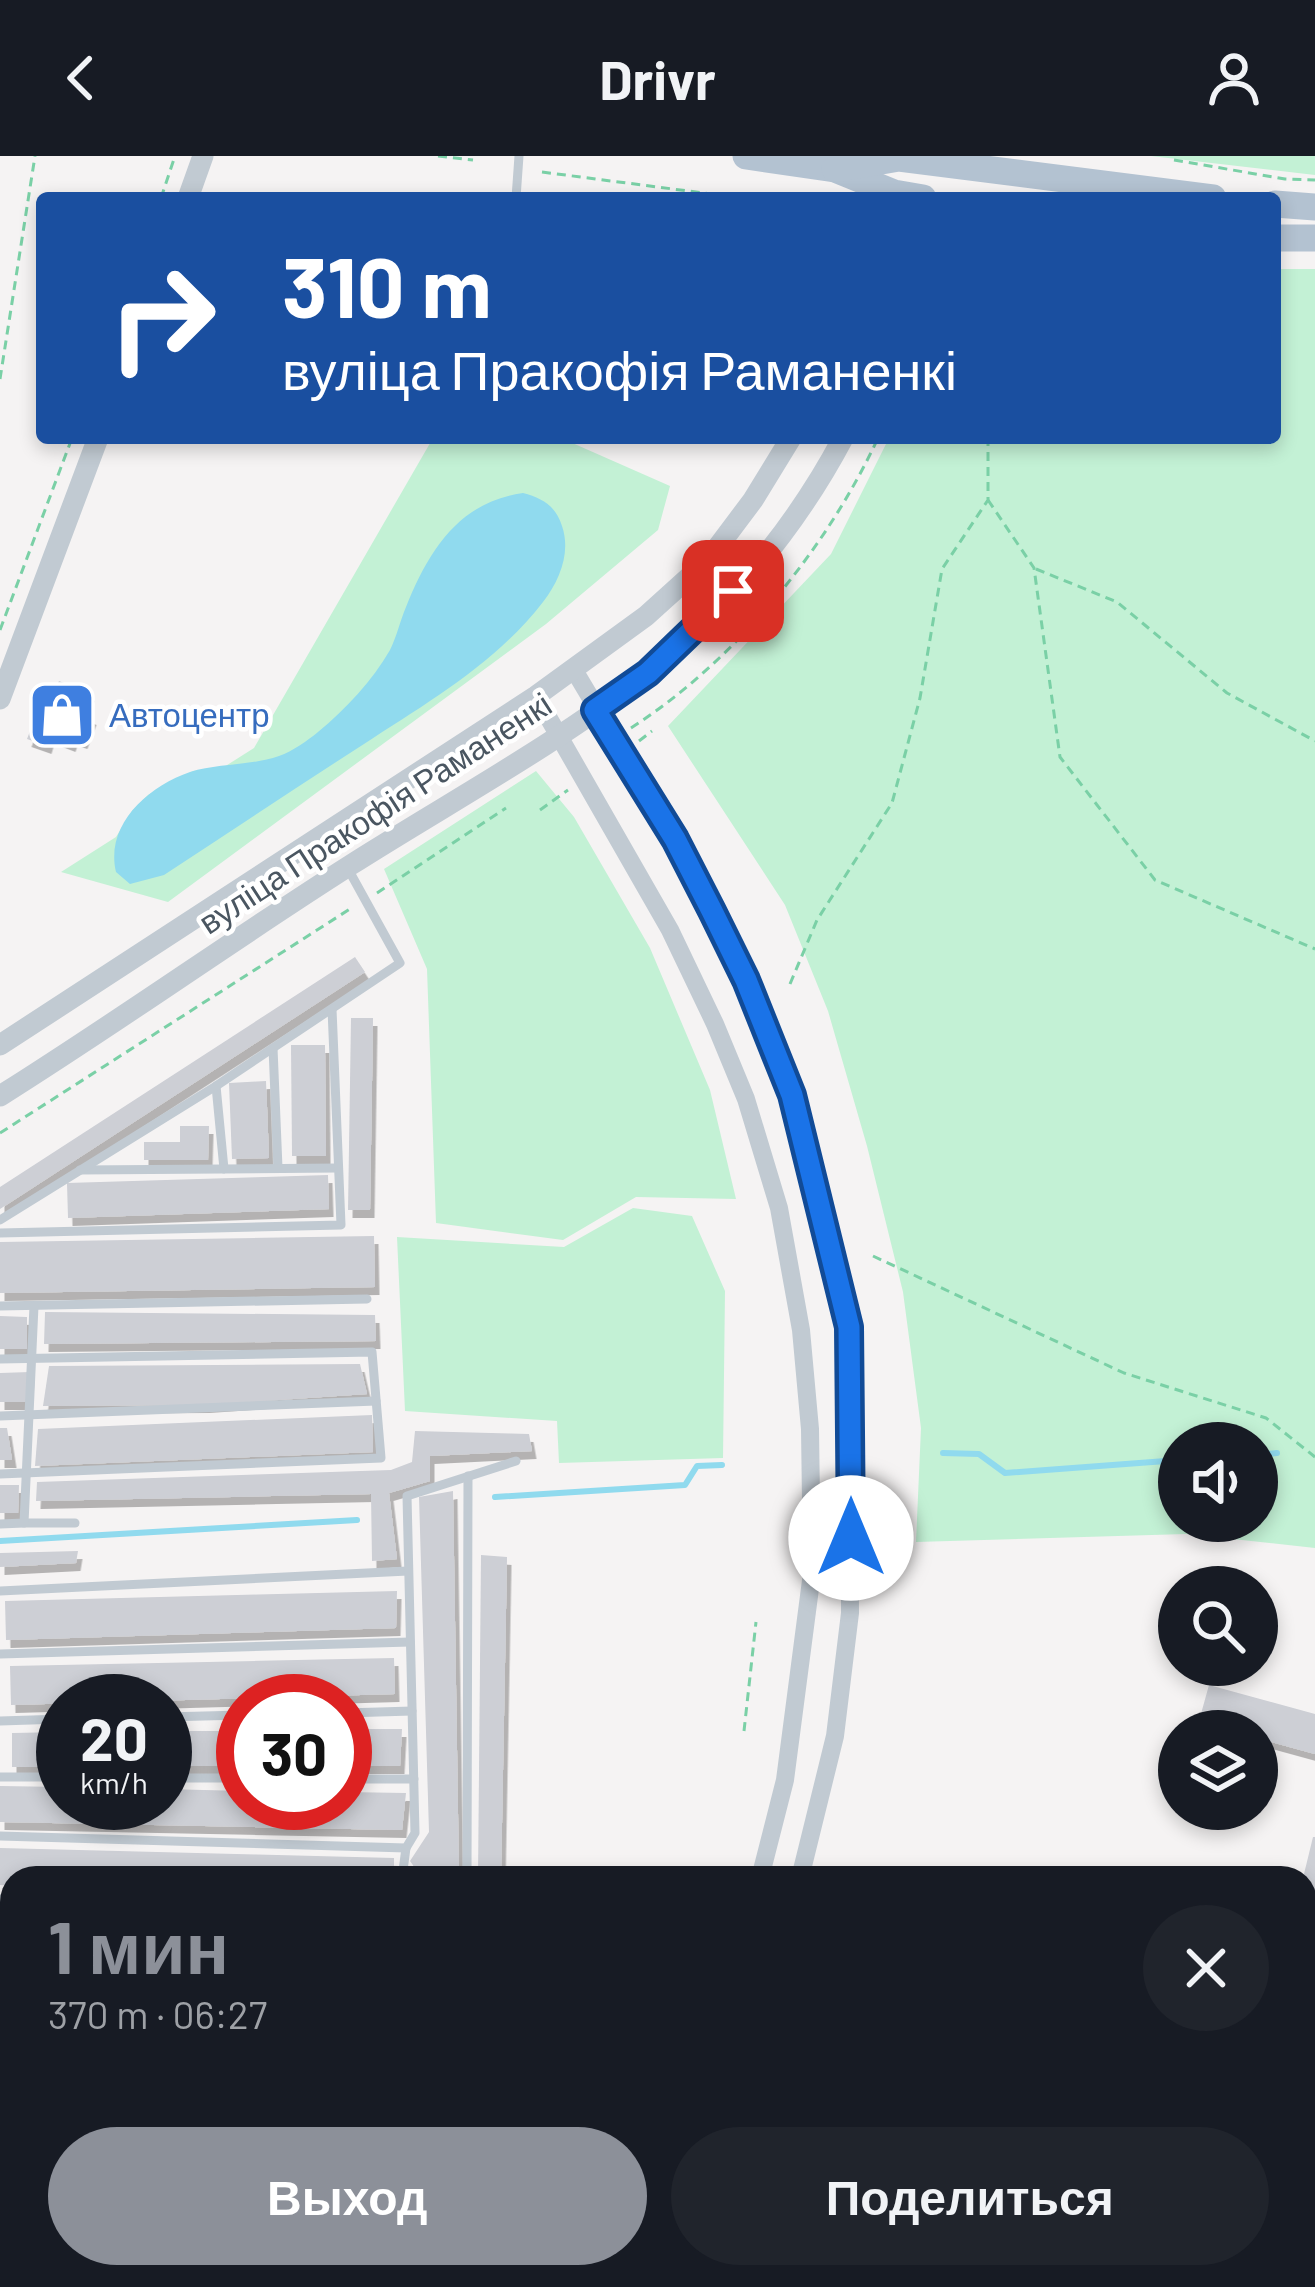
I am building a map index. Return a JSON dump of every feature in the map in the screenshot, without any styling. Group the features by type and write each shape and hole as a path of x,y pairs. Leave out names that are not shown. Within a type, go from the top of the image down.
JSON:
{"main road":[{"path":"746,156 835,169 884,192"},
{"path":"835,169 899,158 1167,192"},
{"path":"894,192 899,158"},
{"path":"938,192 943,163"},
{"path":"1281,204 1315,207"},
{"path":"1281,238 1315,238"}],"street":[{"path":"190,192 203,156"},
{"path":"0,698 8,654 96,444"},
{"name":"вуліца Пракофія Раманенкі","path":"0,1048 536,696 646,616 708,560 753,500 786,444"},
{"name":"вуліца Пракофія Раманенкі","path":"6,1093 648,673 757,566 821,480 840,444"},
{"path":"574,670 675,839 746,980 792,1095 849,1327 850,1613 835,1736 803,1866"},
{"path":"536,696 670,930 746,1099 779,1208 801,1330 810,1430 812,1573 785,1780 763,1866"},
{"path":"0,1048 13,1054 20,1066 20,1079 6,1093"}],"lane":[{"path":"516,192 519,156"},
{"path":"0,1220 216,1086 400,963 347,867"},
{"path":"0,1233 341,1225 332,1009"},
{"path":"273,1047 278,1168"},
{"path":"216,1086 224,1169"},
{"path":"78,1170 338,1168"},
{"path":"0,1306 367,1299"},
{"path":"25,1523 34,1306"},
{"path":"0,1360 372,1352 381,1458 0,1474"},
{"path":"0,1416 376,1401"},
{"path":"404,1866 406,1848 415,1833 407,1496 516,1461"},
{"path":"467,1866 468,1476"},
{"path":"0,1524 75,1522"},
{"path":"0,1591 408,1571"},
{"path":"0,1654 410,1642"},
{"path":"372,1712 412,1711"},
{"path":"0,1721 36,1720"},
{"path":"0,1777 36,1777"},
{"path":"372,1779 414,1779"},
{"path":"0,1836 406,1848"}],"path":[{"path":"0,379 35,156"},
{"path":"163,192 175,156"},
{"path":"438,156 473,160"},
{"path":"1174,160 1315,180"},
{"path":"542,172 696,192"},
{"path":"0,630 70,444"},
{"path":"624,732 710,664 749,626 826,529 875,444"},
{"path":"790,984 818,920 892,803 920,698 942,568 988,500 988,444"},
{"path":"988,500 1034,568 1060,757 1154,880 1315,949"},
{"path":"1034,568 1117,602 1227,692 1315,740"},
{"path":"632,746 652,731"},
{"path":"540,810 571,788"},
{"path":"0,1133 506,808"},
{"path":"873,1256 1124,1373 1266,1418 1315,1457"},
{"path":"744,1731 757,1622"}],"green space":[{"path":"1151,156 1315,156 1315,175"},
{"path":"1281,269 1315,269 1315,1548 1260,1542 1278,1542 1278,1422 1158,1422 1158,1535 916,1542 921,1428 903,1292 828,1011 785,905 668,726 831,554 886,444 1281,444"},
{"path":"430,444 575,444 670,486 658,530 546,624 168,902 61,872 116,837 148,795 193,771 224,767 254,748"},
{"path":"536,771 574,817 650,948 710,1090 736,1199 636,1197 563,1240 436,1223 427,969 384,869"},
{"path":"633,1208 692,1216 725,1291 723,1458 559,1463 557,1421 405,1411 397,1237 564,1247"}],"water":[{"path":"523,493 542,500 556,513 564,536 564,556 549,593 504,644 436,697 164,875 130,884 116,872 114,855 123,824 159,787 201,769 284,754 339,714 390,650 425,566 449,532 481,507"}],"building":[{"name":"Автоцентр","path":"59,681 90,693 82,713 92,717 83,741 73,738 71,744 50,736 47,746 27,739 48,684 56,687"},
{"path":"355,957 365,972 0,1209 0,1187"},
{"path":"351,1018 373,1018 370,1210 348,1210"},
{"path":"291,1045 325,1045 326,1156 292,1156"},
{"path":"266,1081 269,1158 232,1159 229,1083"},
{"path":"180,1126 209,1126 208,1160 144,1160 144,1142 180,1142"},
{"path":"328,1175 329,1209 68,1218 67,1183"},
{"path":"374,1236 375,1287 0,1293 0,1242"},
{"path":"45,1312 375,1315 376,1341 44,1344"},
{"path":"0,1316 27,1317 27,1349 0,1349"},
{"path":"360,1364 367,1394 205,1405 43,1406 49,1366"},
{"path":"30,1372 27,1402 0,1402 0,1373"},
{"path":"372,1415 373,1452 35,1466 38,1429"},
{"path":"0,1428 7,1428 12,1460 0,1460"},
{"path":"415,1431 529,1434 532,1451 430,1456 430,1481 389,1493 397,1559 372,1561 371,1494 36,1501 37,1482 391,1470 412,1462"},
{"path":"0,1485 19,1485 18,1513 0,1513"},
{"path":"453,1491 459,1866 414,1866 410,1861 429,1832 419,1497"},
{"path":"78,1551 76,1563 0,1567 0,1553"},
{"path":"481,1555 507,1557 501,1866 478,1866"},
{"path":"397,1591 396,1628 6,1640 5,1601"},
{"path":"394,1658 395,1694 372,1695 372,1674 216,1674 216,1699 192,1700 192,1674 36,1674 36,1704 11,1705 10,1666"},
{"path":"1213,1686 1315,1714 1315,1754 1278,1744 1278,1710 1202,1710"},
{"path":"372,1729 402,1729 400,1766 372,1766"},
{"path":"192,1731 216,1731 216,1766 192,1766"},
{"path":"12,1733 36,1733 36,1767 12,1767"},
{"path":"0,1786 36,1787 36,1823 0,1822"},
{"path":"192,1790 216,1790 216,1826 192,1826"},
{"path":"372,1792 406,1793 402,1830 372,1829"},
{"path":"1313,1837 1315,1837 1315,1866 1306,1866"},
{"path":"0,1848 394,1858 394,1866 0,1866"}],"waterway":[{"path":"943,1453 979,1454 1005,1473 1158,1462"},
{"path":"495,1497 685,1485 697,1466 722,1465"},
{"path":"0,1541 357,1520"}],"place":[{"name":"Автоцентр","path":"62,715"}],"route":[{"path":"733,591 648,673 595,710 675,839 712,911 746,980 792,1095 849,1327 851,1538"}]}
